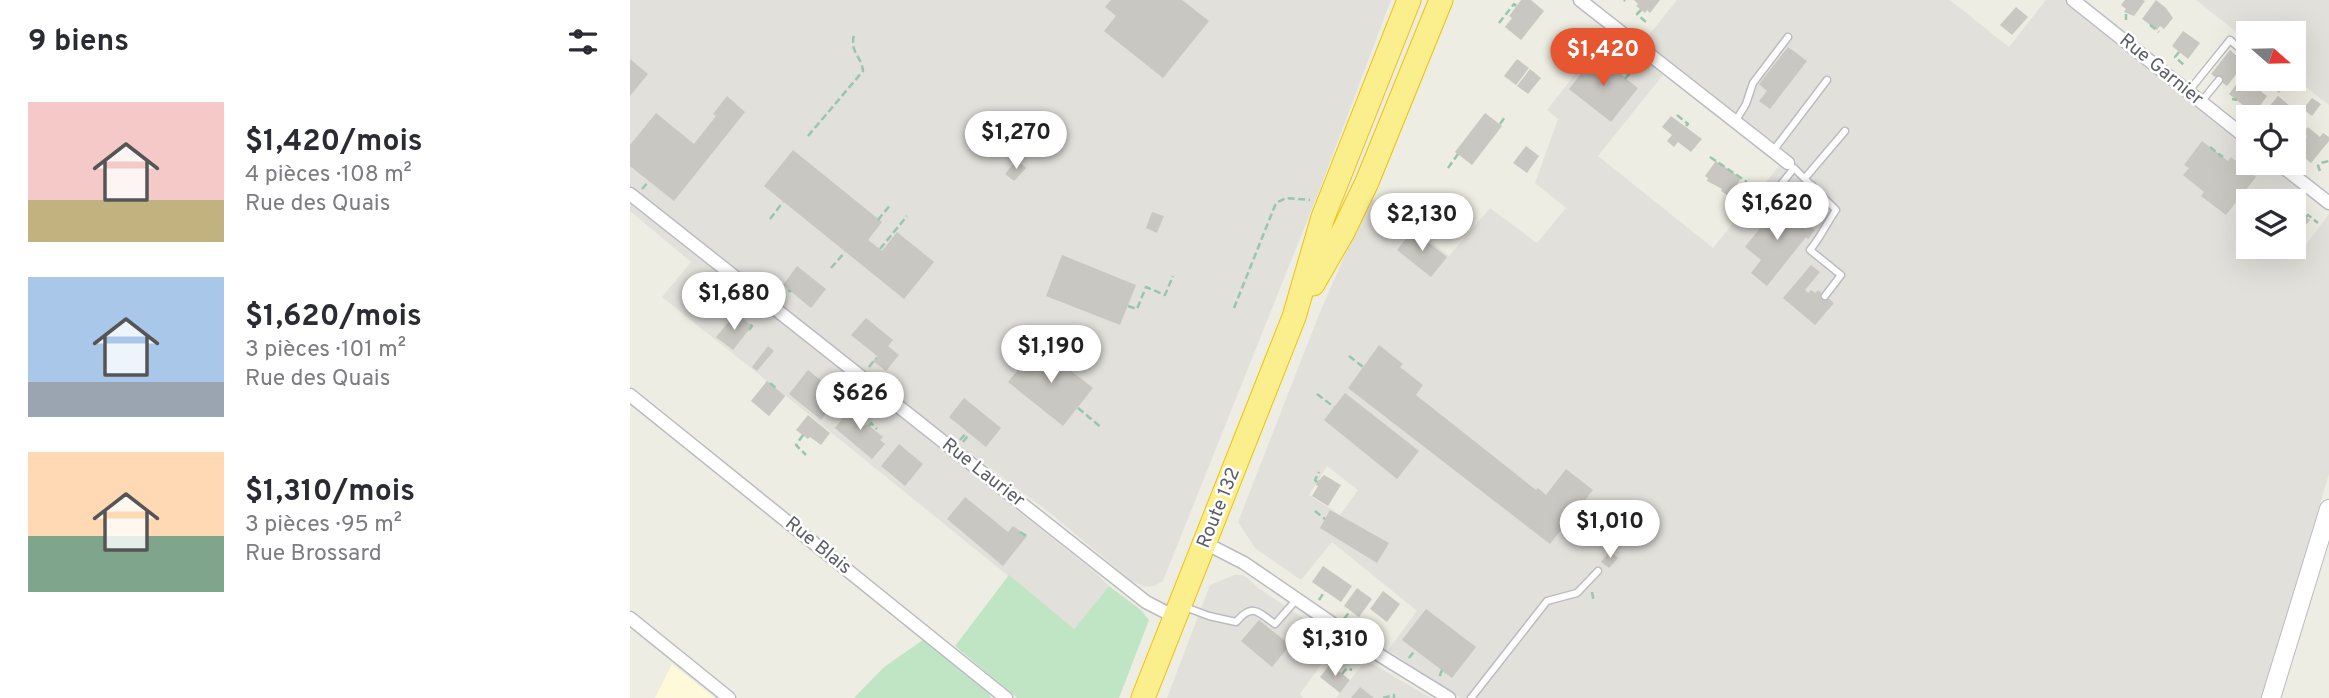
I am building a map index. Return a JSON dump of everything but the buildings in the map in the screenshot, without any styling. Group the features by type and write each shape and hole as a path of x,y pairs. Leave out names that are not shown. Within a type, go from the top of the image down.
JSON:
{"highway":[{"name":"Route 132","path":"1143,698 1294,317 1323,217 1411,0"},
{"name":"Route 132","path":"1294,317 1343,232 1367,182 1439,5"},
{"path":"1341,171 1367,182"}],"street":[{"path":"1411,0 1439,5"},
{"path":"1580,0 1787,163"},
{"name":"Rue Garnier","path":"2073,0 2236,130"},
{"path":"2293,175 2329,203"},
{"name":"Rue Laurier","path":"630,194 1146,602 1178,611"},
{"name":"Rue Blais","path":"630,394 1006,698"},
{"path":"2271,698 2329,509"},
{"path":"1205,543 1244,563 1368,648 1450,698"},
{"path":"630,618 729,698"}],"lane":[{"path":"1735,122 1746,104 1753,83 1788,37"},
{"path":"2188,92 2230,40 2236,45"},
{"path":"1625,54 1634,43"},
{"path":"1773,151 1827,80"},
{"path":"2201,102 2219,80"},
{"path":"1805,178 1845,131"},
{"path":"1772,196 1794,168 1836,210 1810,250 1841,275 1825,296"},
{"path":"1796,205 1812,185"},
{"path":"1471,698 1547,601 1577,593 1598,571"},
{"path":"1178,611 1236,622 1246,611 1251,610 1275,624 1297,599"}],"path":[{"path":"1499,23 1514,4 1516,6"},
{"path":"1640,10 1637,14 1646,22"},
{"path":"2126,13 2126,20"},
{"path":"2150,25 2159,32"},
{"path":"808,136 863,71 862,63 855,57 851,46 854,34"},
{"path":"1605,62 1614,50"},
{"path":"2179,52 2175,57 2185,66"},
{"path":"1625,79 1635,67"},
{"path":"1677,115 1688,124 1686,126"},
{"path":"1500,124 1505,117"},
{"path":"2210,147 2223,157"},
{"path":"1447,168 1458,154"},
{"path":"1710,157 1746,182"},
{"path":"2320,171 2320,163 2329,162"},
{"path":"1234,308 1276,203 1286,198 1302,201 1331,198"},
{"path":"770,219 783,202"},
{"path":"1422,203 1430,208"},
{"path":"878,220 891,204"},
{"path":"2306,217 2308,215 2318,223"},
{"path":"880,249 907,216"},
{"path":"1388,229 1405,240"},
{"path":"831,268 845,252"},
{"path":"1128,306 1137,309 1146,287 1165,295 1173,276"},
{"path":"749,324 752,326 749,330"},
{"path":"1349,356 1363,366"},
{"path":"770,383 776,388"},
{"path":"1317,394 1334,407"},
{"path":"1078,408 1102,428"},
{"path":"869,426 871,423 877,429"},
{"path":"803,435 796,445 806,455"},
{"path":"1317,482 1315,480 1319,472"},
{"path":"1315,511 1325,519"},
{"path":"1020,532 1027,537"},
{"path":"1592,589 1594,602"},
{"path":"1411,656 1419,653"},
{"path":"1342,674 1347,668 1352,670"},
{"path":"1383,698 1394,695 1394,698"}],"shaded area":[{"path":"630,0 1391,0 1319,191 1163,581 1144,587 1132,581 1051,514 630,194"},
{"path":"1677,0 1950,0 2009,47 2046,0 2065,0 2236,137 2236,175 2284,175 2300,187 2236,189 2236,259 2306,259 2306,244 2329,214 2329,474 2261,698 1460,698 1388,650 1417,611 1332,542 1301,580 1255,548 1238,522 1318,317 1369,199 1385,203 1449,256 1490,208 1537,243 1566,208 1535,183 1558,119 1547,110 1608,32 1663,75 1598,156 1713,248 1779,166 1788,172 1796,161 1644,41","holes":["1327,466 1358,490 1340,515 1309,495"]},
{"path":"2196,0 2329,0 2329,105 2306,87 2306,21 2236,21 2236,32"},
{"path":"630,202 1096,573 1109,586 1074,629 786,396 769,416 751,401 767,381 662,297 691,262 630,211"},
{"path":"1234,575 1248,578 1257,587 1338,641 1300,694 1303,698 1167,698 1210,585"},
{"path":"1366,660 1431,698 1336,698"},
{"path":"672,664 715,698 655,698"}],"green space":[{"path":"1009,575 1074,629 1109,586 1141,610 1149,620 1119,698 1017,698 955,646"},
{"path":"923,640 991,698 854,698 884,667"}]}
